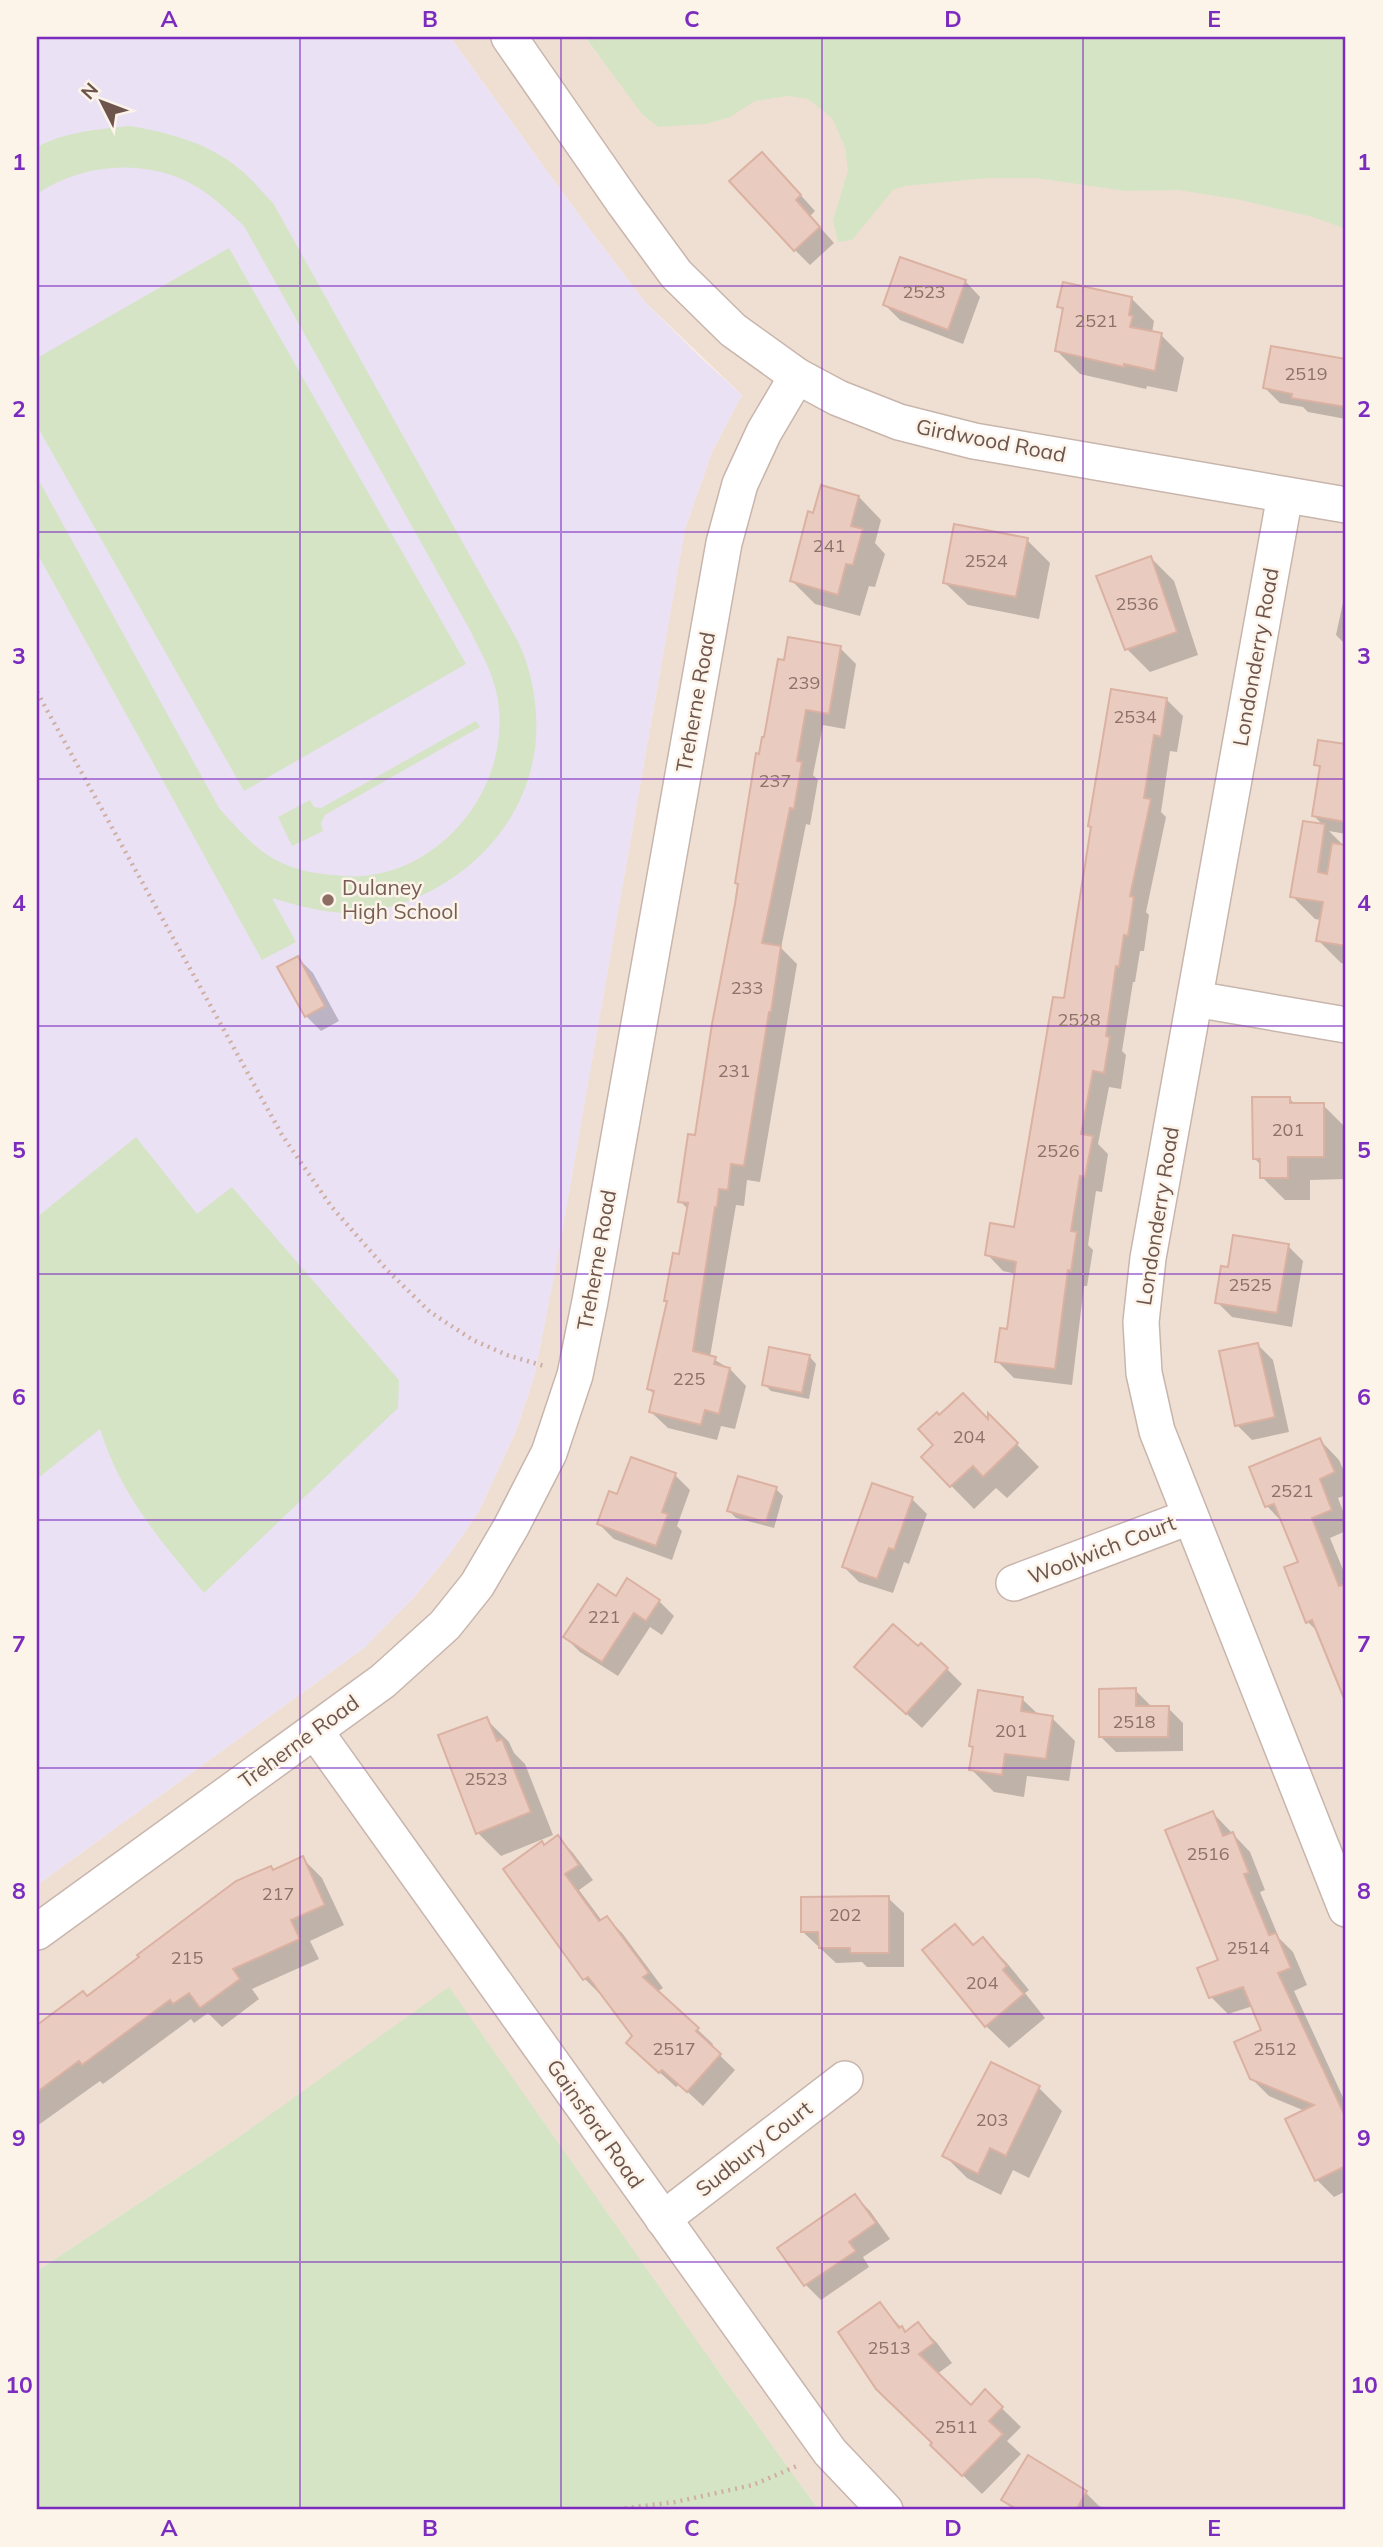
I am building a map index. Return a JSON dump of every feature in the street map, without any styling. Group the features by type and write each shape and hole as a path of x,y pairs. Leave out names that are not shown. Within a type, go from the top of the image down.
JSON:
{"street":[{"name":"Girdwood Road","path":"509,37 617,193 677,274 733,330 797,376 838,398 900,422 974,441 1346,505"},
{"name":"Treherne Road","path":"37,1932 315,1731 393,1672 444,1625 477,1585 549,1453 575,1375 724,543 740,484 764,432 797,376"},
{"name":"Londonderry Road","path":"1285,495 1148,1258 1141,1322 1144,1373 1157,1431 1346,1909"},
{"path":"1195,999 1346,1025"},
{"name":"Woolwich Court","path":"1014,1583 1189,1517"},
{"name":"Gainsford Road","path":"315,1731 830,2452 885,2510"},
{"name":"Sudbury Court","path":"663,2219 845,2079"}],"path":[{"path":"37,692 282,1135 331,1206 387,1270 430,1312 473,1340 507,1355 575,1375"},
{"path":"611,2510 675,2502 753,2485 830,2452"}],"shaded area":[{"name":"Dulaney High School","path":"37,37 450,37 644,301 742,395 712,452 685,529 555,1272 534,1377 516,1431 479,1511 449,1555 414,1597 364,1648 37,1885"},
{"path":"450,37 585,37 599,56 1346,192 1346,2510 819,2510 714,2365 239,2137 37,2271 37,1885 364,1648 414,1597 449,1555 479,1511 516,1431 534,1377 555,1271 685,529 712,452 742,395 644,301"}],"green space":[{"path":"585,37 1346,37 1346,229 1313,217 1236,199 1178,190 1126,191 1036,178 987,178 905,186 893,190 852,240 838,242 833,220 848,171 845,147 832,118 808,99 788,96 755,101 730,117 706,124 658,127 642,114"},
{"path":"130,126 175,136 217,153 246,175 273,203 517,641 527,663 534,695 536,738 531,771 519,802 503,830 481,854 456,875 428,892 398,905 366,912 330,912 272,898 296,942 262,960 37,553 37,477 219,808 251,842 281,863 319,873 362,876 394,870 423,856 448,837 470,813 486,785 496,755 500,723 496,691 489,669 471,632 244,226 196,186 150,170 111,168 91,171 72,176 37,194 37,147 70,135"},
{"path":"229,248 466,664 244,791 37,426 37,358"},
{"path":"476,721 480,727 325,815 321,823 323,831 292,846 278,817 310,800 314,807 321,808"},
{"path":"136,1137 197,1214 232,1187 399,1380 398,1408 204,1593 143,1516 119,1475 100,1429 37,1479 37,1217"},
{"path":"449,1987 819,2510 37,2510 37,2271 239,2137"}],"building":[{"path":"762,152 801,195 796,200 820,227 794,251 729,181"},
{"path":"900,257 966,280 948,330 883,305"},
{"path":"1063,282 1132,297 1129,315 1133,316 1130,327 1162,333 1155,371 1124,364 1124,367 1055,351 1063,308 1057,307"},
{"path":"1271,346 1346,359 1346,407 1291,398 1292,394 1263,388"},
{"path":"821,485 859,496 851,526 863,529 853,565 846,564 838,595 790,581 808,511 813,513"},
{"path":"954,524 1028,538 1016,597 943,583"},
{"path":"1151,556 1177,632 1125,650 1096,576"},
{"path":"788,637 841,646 829,714 806,710 797,761 802,762 794,809 790,808 762,943 781,946 771,1012 744,1166 731,1164 728,1190 719,1189 693,1351 716,1357 714,1364 730,1368 719,1414 705,1410 701,1425 649,1412 654,1391 647,1389 667,1301 664,1301 673,1253 679,1254 688,1203 678,1202 688,1134 695,1135 712,1024 735,904 738,884 735,883 756,753 759,754 764,737 778,659 784,660"},
{"path":"1111,689 1167,698 1161,737 1154,735 1144,798 1151,799 1130,896 1134,897 1128,936 1124,935 1119,967 1116,966 1106,1036 1110,1037 1104,1073 1093,1071 1081,1134 1093,1136 1085,1177 1080,1176 1071,1231 1077,1232 1071,1271 1068,1270 1055,1369 995,1362 1000,1328 1007,1329 1016,1262 985,1255 990,1223 1014,1227 1053,997 1064,998 1091,827 1088,826"},
{"path":"1318,740 1346,744 1346,822 1312,816 1320,766 1314,765"},
{"path":"1303,821 1325,824 1318,872 1327,874 1332,843 1346,845 1346,946 1316,941 1323,902 1290,897"},
{"path":"298,956 325,1006 305,1017 277,967"},
{"path":"1252,1097 1290,1097 1290,1103 1324,1103 1324,1157 1288,1157 1288,1178 1260,1178 1260,1159 1253,1159"},
{"path":"1233,1235 1289,1244 1277,1313 1215,1303 1221,1266 1228,1267"},
{"path":"1258,1343 1275,1417 1235,1426 1219,1351"},
{"path":"769,1347 810,1355 802,1393 762,1385"},
{"path":"963,1393 988,1419 988,1413 1018,1443 983,1477 973,1466 950,1487 921,1457 933,1445 918,1429 937,1412 939,1415"},
{"path":"1320,1438 1335,1472 1320,1479 1332,1510 1312,1518 1339,1586 1346,1584 1345,1701 1312,1620 1306,1623 1284,1567 1298,1562 1274,1504 1265,1507 1249,1467"},
{"path":"631,1457 676,1473 662,1512 668,1514 656,1546 597,1524 609,1491 617,1494"},
{"path":"738,1476 777,1487 766,1522 727,1511"},
{"path":"872,1483 913,1497 894,1550 889,1548 877,1579 842,1567"},
{"path":"627,1578 660,1600 646,1621 634,1613 602,1662 563,1637 598,1584 616,1596"},
{"path":"893,1624 918,1646 921,1643 948,1668 906,1714 854,1667"},
{"path":"1136,1688 1136,1706 1169,1706 1168,1737 1099,1737 1099,1689"},
{"path":"978,1690 1023,1697 1021,1711 1053,1716 1046,1759 1005,1754 1002,1775 969,1770 973,1747 969,1746"},
{"path":"487,1717 497,1741 502,1739 531,1812 476,1834 438,1735"},
{"path":"1213,1811 1223,1836 1233,1832 1249,1873 1244,1874 1269,1935 1276,1933 1291,1968 1278,1973 1346,2118 1346,2166 1315,2181 1285,2119 1314,2105 1250,2079 1234,2042 1261,2030 1243,1987 1209,1998 1197,1968 1218,1960 1165,1830"},
{"path":"558,1835 579,1865 565,1874 599,1921 607,1916 649,1973 643,1977 699,2028 696,2031 721,2054 687,2092 662,2070 659,2073 626,2043 632,2036 588,1977 583,1980 503,1869 542,1841 544,1845"},
{"path":"303,1856 325,1905 291,1920 300,1939 233,1969 240,1979 200,2008 189,1993 173,2004 170,2000 82,2065 79,2061 37,2092 37,2025 83,1991 87,1996 236,1881 271,1866 273,1870"},
{"path":"889,1896 889,1953 850,1953 850,1948 819,1948 818,1932 801,1932 801,1897"},
{"path":"955,1924 973,1945 983,1937 1007,1966 1003,1970 1024,1994 985,2027 922,1950"},
{"path":"991,2062 1040,2086 1006,2156 990,2148 978,2174 942,2156"},
{"path":"855,2194 876,2223 849,2242 856,2251 804,2286 777,2248"},
{"path":"880,2302 905,2332 918,2322 934,2343 919,2354 971,2405 985,2389 1003,2407 989,2421 1003,2434 962,2476 876,2389 838,2332"},
{"path":"1028,2455 1087,2491 1076,2510 1018,2510 1001,2500"}],"place":[{"name":"Dulaney High School","path":"328,900"}]}
